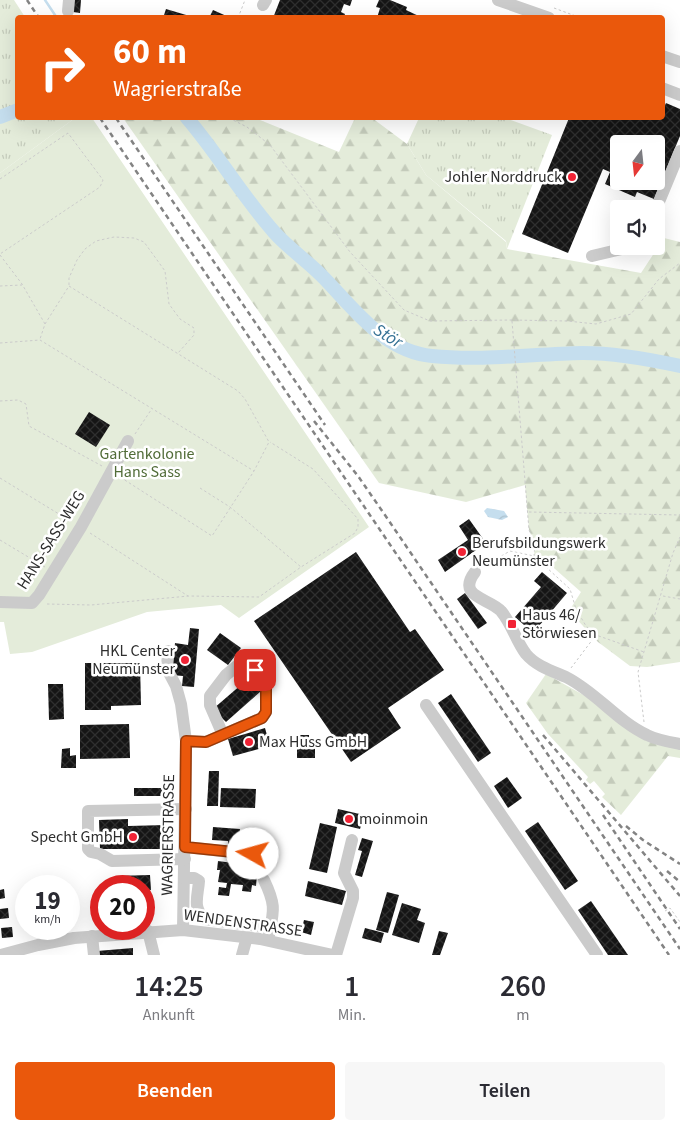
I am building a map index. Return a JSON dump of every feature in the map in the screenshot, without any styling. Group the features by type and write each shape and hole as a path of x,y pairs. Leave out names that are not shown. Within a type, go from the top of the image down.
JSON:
{"street":[{"path":"509,3 551,13"},
{"path":"665,57 680,62"},
{"path":"665,89 680,95"},
{"path":"660,200 680,151"},
{"path":"592,256 610,252"},
{"name":"HANS-SASS-WEG","path":"0,602 32,603 39,595 81,527 128,441"},
{"path":"474,572 470,578 470,590 475,596 498,608 505,616 526,654 545,668 588,690 635,729 649,736 680,744"},
{"name":"WAGRIERSTRASSE","path":"168,651 168,669 176,686 181,704 186,741 183,930"},
{"path":"186,741 206,742 223,735 262,718 266,712 266,688 255,670 242,661 226,676 210,696 210,705 223,735"},
{"path":"426,705 597,955"},
{"path":"186,809 88,811 88,848 91,852 100,854 112,861 185,853 269,856"},
{"path":"334,955 354,892 344,873 352,840"},
{"path":"184,878 199,880 196,906 199,913 205,918 269,934 274,907 272,897 264,880"},
{"name":"WENDENSTRASSE","path":"155,931 183,930 247,937 269,934 334,955"},
{"name":"WENDENSTRASSE","path":"1,955 38,945 90,936"},
{"path":"242,955 247,937"},
{"path":"92,940 94,955"},
{"path":"150,940 154,955"}],"path":[{"path":"239,15 245,0"},
{"path":"233,120 247,127 270,146 299,181 350,252 404,310 430,321 512,320 567,321 596,324 632,314 659,279 680,263"},
{"path":"0,179 68,133 103,180 100,187 0,254 22,284 45,324"},
{"path":"40,340 45,324 69,286 77,260 85,249 96,241 114,237 134,238 144,242 165,270 169,304 180,319 194,328 194,335 178,353"},
{"path":"0,286 22,284"},
{"path":"32,603 91,605 189,596 259,597 301,567 355,533 358,527 358,519 313,469 269,442 245,399 238,391 69,286"},
{"path":"512,320 529,530 535,544 534,556"},
{"path":"0,343 40,340 254,471"},
{"path":"128,441 152,409"},
{"path":"212,536 254,471 269,442"},
{"path":"0,478 189,596"},
{"path":"200,488 230,507 301,567"},
{"path":"528,512 680,515"},
{"path":"649,736 642,710 638,672 662,596 673,553 680,538"},
{"path":"0,540 54,573"},
{"path":"474,572 510,551 534,556 570,589 576,609 586,626 596,635 644,652"},
{"path":"662,596 680,600"},
{"path":"564,677 596,635"},
{"path":"665,912 670,908 680,922"}],"green space":[{"path":"0,0 14,0 24,15 15,15 15,120 72,120 0,173"},
{"name":"Gartenkolonie Hans Sass","path":"72,120 93,120 369,527 239,618 221,605 147,612 32,652 10,654 4,622 0,622 0,173"},
{"path":"124,120 260,120 339,152 354,120 375,120 407,144 426,175 506,242 507,249 641,273 653,255 665,255 665,238 680,242 680,662 647,667 630,666 598,642 569,611 581,592 546,561 534,556 535,544 529,530 525,485 466,502 379,483"},
{"path":"418,120 511,120 552,135 507,249 506,241 426,175 407,144"},
{"path":"546,674 680,749 680,758 668,756 621,815 602,797 605,794 594,781 590,784 586,780 588,777 548,734 526,703"}],"water":[{"path":"487,508 504,511 508,517 502,520 488,517 484,511"}],"building":[{"path":"74,0 81,0 80,13 73,12"},
{"path":"280,0 352,0 350,6 344,4 341,12 345,15 274,15"},
{"path":"379,0 390,0 407,7 406,10 417,15 378,15 380,8 376,7"},
{"path":"166,9 186,15 164,15"},
{"path":"213,10 224,15 210,15"},
{"name":"Johler Norddruck","path":"666,103 680,109 680,136 665,172 665,135 610,135 610,172 603,169 568,253 522,234 568,120 665,120"},
{"name":"Johler Norddruck","path":"610,172 610,186 605,184"},
{"name":"Johler Norddruck","path":"619,190 658,190 654,199 637,192 635,197"},
{"path":"89,412 110,425 96,447 75,434"},
{"name":"Berufsbildungswerk Neumünster","path":"469,519 486,543 445,572 438,560 468,540 459,526"},
{"path":"356,552 410,632 415,629 444,670 388,708 401,728 351,762 254,621"},
{"path":"542,572 567,593 533,633 515,617 541,587 534,581"},
{"path":"465,593 487,623 478,629 457,599"},
{"name":"HKL Center Neumünster","path":"190,628 199,629 194,687 182,686 183,676 172,675 175,643 188,645"},
{"path":"220,633 241,648 228,665 207,650"},
{"path":"85,663 140,663 141,705 111,706 111,710 85,710"},
{"path":"249,678 261,691 226,722 213,709"},
{"path":"48,684 63,684 64,719 49,720"},
{"path":"451,694 491,753 478,762 438,703"},
{"path":"129,724 130,758 80,759 80,725"},
{"name":"Max Huss GmbH","path":"265,728 270,746 233,756 228,739"},
{"path":"297,735 309,735 309,745 315,745 315,758 297,758"},
{"path":"70,748 70,756 76,755 76,768 61,768 62,749"},
{"path":"209,771 219,771 218,806 207,806"},
{"path":"507,777 522,798 508,808 494,786"},
{"path":"134,788 165,788 165,796 134,796"},
{"path":"221,788 256,789 255,808 220,807"},
{"name":"moinmoin","path":"338,809 364,815 360,829 335,823"},
{"name":"Specht GmbH","path":"128,819 128,826 166,825 166,849 100,849 99,820"},
{"path":"538,822 578,881 565,890 525,831"},
{"path":"320,823 337,827 327,873 309,869"},
{"path":"213,827 240,829 239,848 228,848 228,841 212,840"},
{"path":"362,838 373,841 362,877 355,875 362,851 358,850"},
{"path":"218,861 248,865 247,872 257,874 256,886 252,885 251,892 242,891 243,885 231,884 229,896 218,895 219,887 226,888 227,883 218,882 220,870 217,870"},
{"path":"308,881 346,891 342,905 305,896"},
{"path":"4,889 5,898 0,899 0,890"},
{"path":"387,892 399,895 388,933 376,930"},
{"path":"591,901 628,955 608,955 578,910"},
{"path":"402,903 421,909 417,920 425,923 419,943 392,935"},
{"path":"8,908 9,918 0,919 0,909"},
{"path":"304,920 314,922 311,935 301,932"},
{"path":"12,927 13,937 2,938 1,928"},
{"path":"365,928 384,933 381,943 362,938"},
{"path":"439,931 448,933 440,955 432,955"},
{"path":"133,948 133,955 98,955 97,951"}],"waterway":[{"path":"45,0 55,15"},
{"name":"Stör","path":"0,117 15,111"},
{"name":"Stör","path":"189,120 274,232 318,272 372,327 385,338 400,346 415,353 432,356 489,358 595,353 632,357 680,366"}],"railway":[{"path":"27,0 37,15"},
{"path":"101,120 669,955"},
{"path":"117,120 325,425"},
{"path":"314,421 358,476 680,949"},
{"path":"543,735 680,896"},
{"path":"603,815 680,929"},
{"path":"626,826 643,840 680,864"},
{"path":"667,871 680,882"}],"place":[{"name":"Johler Norddruck","path":"572,177"},
{"name":"Berufsbildungswerk Neumünster","path":"462,552"},
{"name":"Haus 46/ Störwiesen","path":"512,624"},
{"name":"HKL Center Neumünster","path":"185,660"},
{"name":"Max Huss GmbH","path":"249,742"},
{"name":"moinmoin","path":"349,819"},
{"name":"Specht GmbH","path":"133,837"}],"route":[{"path":"253,854 220,849 185,847 186,741 206,742 262,718 266,712 266,688 255,670"}]}
